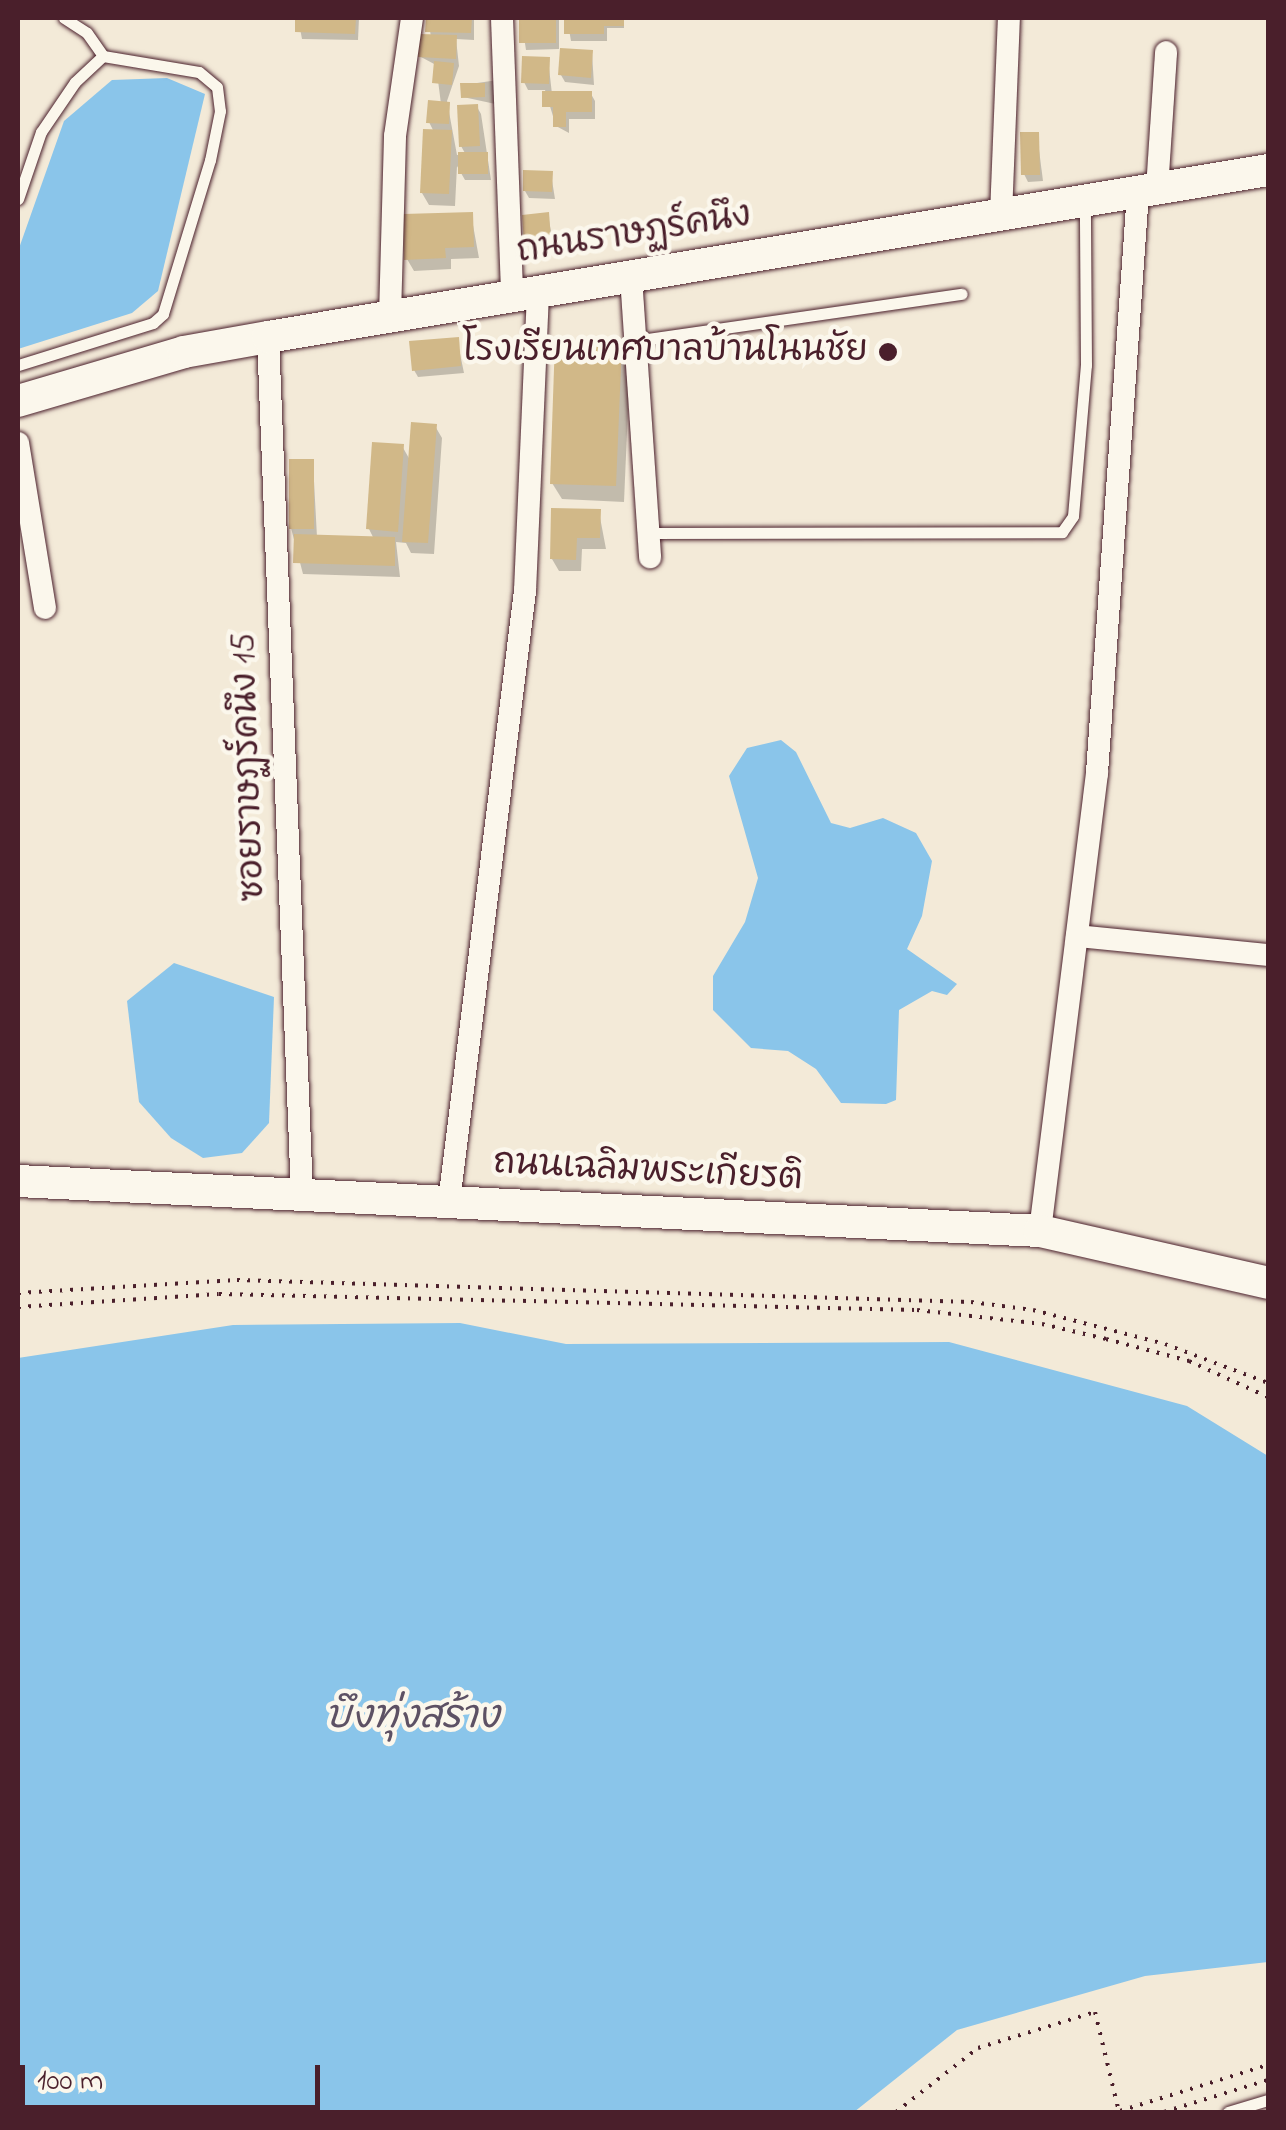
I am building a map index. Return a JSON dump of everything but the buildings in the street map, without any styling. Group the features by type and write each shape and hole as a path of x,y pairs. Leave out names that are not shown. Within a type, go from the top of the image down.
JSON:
{"street":[{"path":"390,316 395,136 412,18"},
{"path":"449,1202 525,591 525,294 502,18"},
{"path":"1001,215 1009,18"},
{"path":"1040,1232 1097,773 1148,190 1166,52"},
{"name":"ถนนราษฏร์คนึง","path":"18,401 184,352 1268,170"},
{"path":"631,276 649,545"},
{"name":"ซอยราษฏร์คนึง 15","path":"268,337 302,1195"},
{"path":"18,443 45,608"},
{"path":"1077,936 1268,955"},
{"name":"ถนนเฉลิมพระเกียรติ","path":"18,1181 1040,1232 1268,1283"}],"lane":[{"path":"18,364 153,323 163,314 210,160 220,111 217,87 199,72 103,56 87,33 64,18"},
{"path":"18,200 41,132 75,82 103,56"},
{"path":"649,545 1062,532 1072,516 1086,365 1085,201"},
{"path":"634,341 962,294"},
{"path":"1230,2112 1268,2100"},
{"path":"1230,2112 1267,2112"}],"path":[{"path":"18,1293 274,1280 970,1302 1033,1310 1165,1344 1268,1383"},
{"path":"18,1307 258,1294 917,1310 1106,1338 1203,1366 1268,1397"},
{"path":"896,2112 978,2048 1095,2012 1118,2112 1268,2065"},
{"path":"1164,2112 1268,2080"}],"water":[{"path":"167,78 205,94 158,291 132,313 18,349 18,251 64,121 112,80"},
{"path":"781,740 796,752 831,823 850,828 883,818 916,833 932,861 922,916 907,949 957,984 947,995 932,991 899,1010 896,1100 886,1104 841,1103 816,1069 788,1051 751,1048 713,1010 713,976 745,922 758,878 729,776 747,748"},
{"path":"174,963 274,997 269,1123 242,1153 203,1158 171,1138 139,1102 127,1001"},
{"name":"บึงทุ่งสร้าง","path":"460,1323 566,1344 949,1342 1187,1406 1268,1456 1268,1962 1145,1976 957,2030 854,2112 18,2112 18,1358 233,1325"}],"place":[{"name":"โรงเรียนเทศบาลบ้านโนนชัย","path":"888,352"}]}
